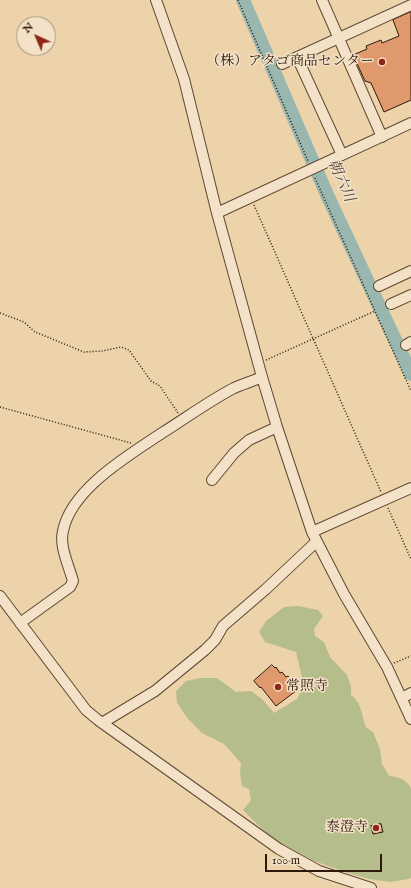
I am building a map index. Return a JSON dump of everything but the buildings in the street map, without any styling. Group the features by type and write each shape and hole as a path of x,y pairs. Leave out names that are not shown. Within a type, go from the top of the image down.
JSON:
{"street":[{"path":"156,0 184,79 217,213 262,377 312,532 361,624 387,667 411,719"},
{"path":"322,0 382,137"},
{"path":"282,64 411,5"},
{"path":"297,57 342,155"},
{"path":"217,213 411,123"},
{"path":"379,286 411,271"},
{"path":"391,304 411,295"},
{"path":"20,623 70,587 73,581 62,541 63,531 69,513 90,486 109,469 140,446 235,388 262,377"},
{"path":"212,480 234,453 250,440 277,427"},
{"path":"312,532 411,488"},
{"path":"102,723 155,691 205,650 223,626 266,589 316,542"},
{"path":"0,596 86,710 102,723 279,849 319,871 371,888"},
{"path":"402,698 411,693"}],"path":[{"path":"238,0 314,168 411,391"},
{"path":"250,198 411,559"},
{"path":"259,363 375,311"},
{"path":"0,313 24,322 35,332 84,352 102,351 121,347 129,350 151,381 160,386 182,420"},
{"path":"0,407 140,446"},
{"path":"387,667 411,656"}],"green space":[{"path":"298,606 318,610 323,616 314,629 315,636 324,642 330,657 347,675 351,686 351,695 359,705 366,727 373,732 380,749 382,764 389,776 402,779 411,789 411,877 409,879 390,882 369,879 348,873 314,861 271,838 243,810 251,800 249,789 242,786 240,773 241,763 224,744 202,733 188,719 177,703 176,691 186,681 201,678 217,678 236,692 251,691 263,700 274,713 297,699 304,685 296,652 265,642 259,632 266,621 284,607"}],"waterway":[{"name":"朝六川","path":"243,0 328,197 411,374"}],"place":[{"name":"（株）アタゴ商品センター","path":"382,62"},
{"name":"常照寺","path":"278,687"},
{"name":"泰澄寺","path":"376,828"}]}
